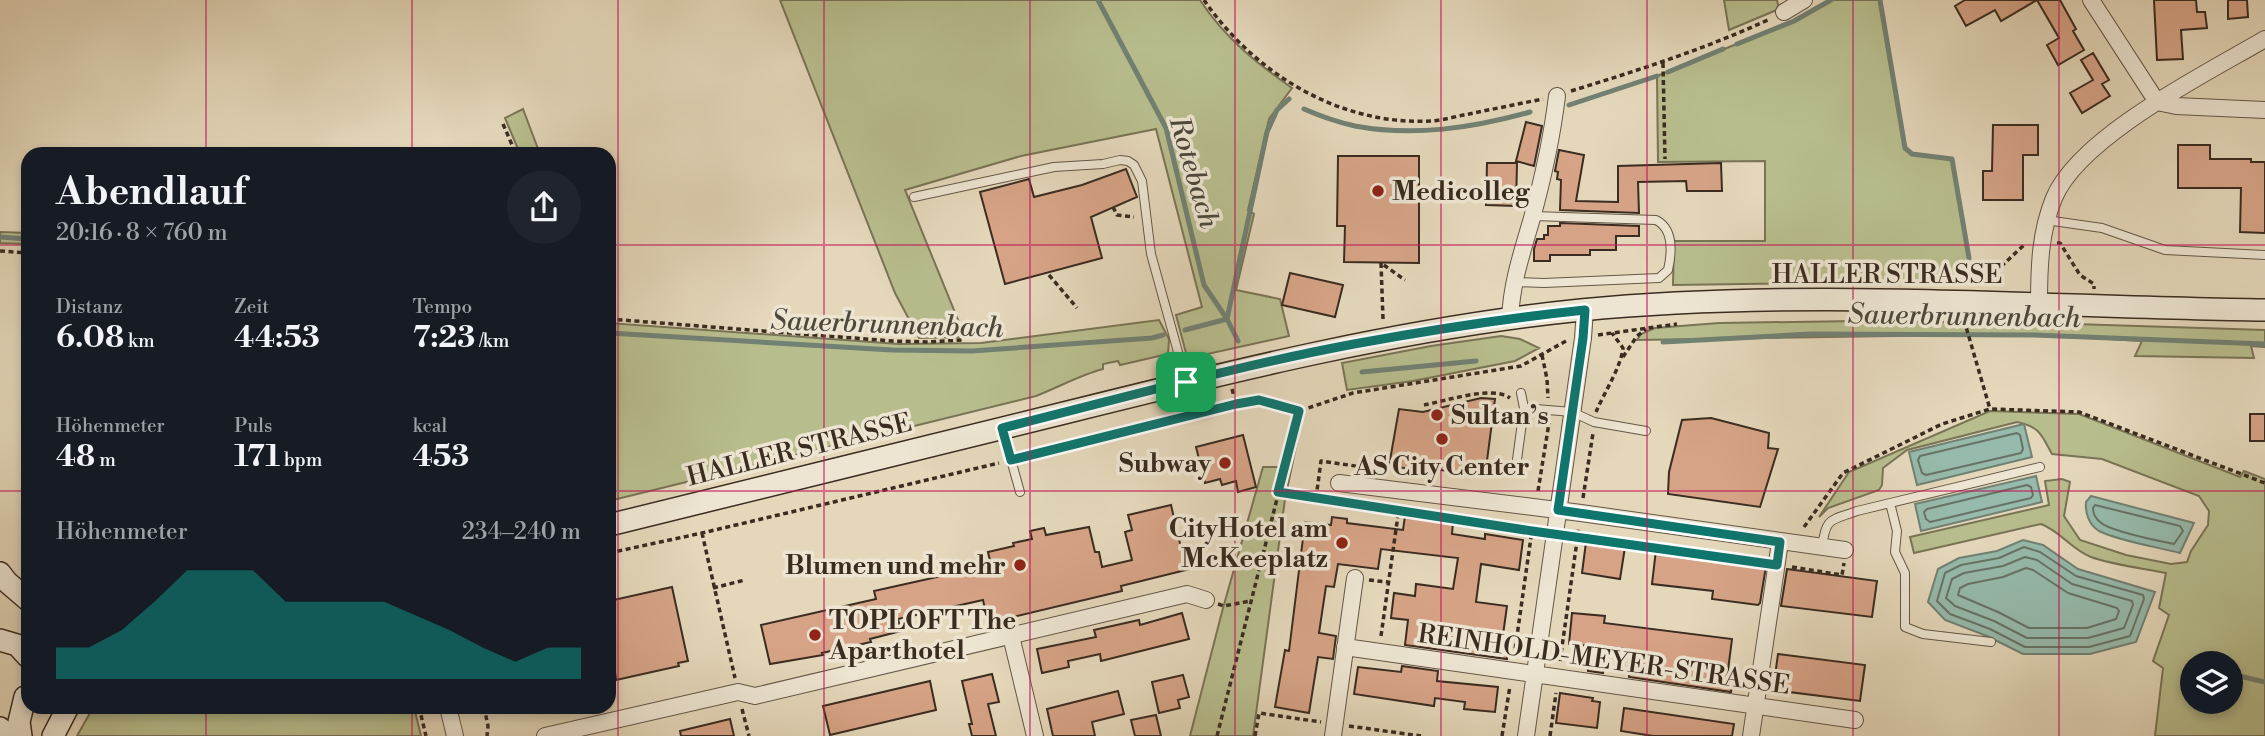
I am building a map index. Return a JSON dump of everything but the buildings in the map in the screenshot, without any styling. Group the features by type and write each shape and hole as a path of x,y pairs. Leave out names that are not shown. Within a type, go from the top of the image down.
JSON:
{"main road":[{"name":"HALLER STRASSE","path":"616,523 1186,382 1353,344 1510,318 1683,303 1791,300 2039,303 2265,310"},
{"path":"0,573 21,593"},
{"path":"0,711 21,702"},
{"path":"21,714 19,722 21,736"},
{"path":"53,736 64,714"},
{"path":"0,728 2,736"}],"street":[{"path":"1784,12 1804,0"},
{"path":"2091,0 2157,102 2176,106 2265,110"},
{"path":"2039,303 2039,260 2046,220 2055,195 2067,176 2088,154 2157,102 2265,39"},
{"path":"1510,318 1513,282 1533,216 1552,135 1557,96"},
{"path":"1526,736 1585,310"},
{"path":"1339,482 1845,550"},
{"path":"1751,736 1780,542"},
{"path":"1333,736 1355,578"},
{"path":"545,736 738,692 755,696 1187,594 1206,600"},
{"path":"1011,636 1035,736"},
{"name":"REINHOLD-MEYER-STRASSE","path":"1345,647 1855,720"},
{"path":"449,714 454,736"}],"lane":[{"path":"914,197 1054,167 1120,160 1134,165 1139,172 1143,189 1151,254 1186,382"},
{"path":"1513,282 1659,278 1668,270 1670,235 1668,229 1656,220 1533,216"},
{"path":"2046,220 2102,228 2165,250 2265,255"},
{"path":"1516,467 1524,408 1521,393"},
{"path":"1524,408 1572,412 1594,422 1646,431"},
{"path":"1002,428 1020,492"},
{"path":"1822,547 1825,526 1857,511 2040,467"},
{"path":"1890,503 1897,531 1895,552 1905,573 1905,627 1923,634 1990,642"}],"path":[{"path":"1204,0 1239,43 1304,91 1334,106 1362,115 1414,122 1436,121 1557,96 1663,63 1725,40 1784,12"},
{"path":"1663,63 1665,159"},
{"path":"503,124 513,147"},
{"path":"1113,207 1121,216 1146,218"},
{"path":"0,251 21,252"},
{"path":"1383,319 1381,263 1405,280"},
{"path":"1049,275 1077,307"},
{"path":"616,320 892,341 962,341"},
{"path":"1951,320 1964,320 1990,409"},
{"path":"616,551 1248,402 1259,400 1299,411 1353,393 1521,366 1564,341 1685,323"},
{"path":"1622,359 1636,336 1648,327"},
{"path":"1503,736 1549,421 1547,379 1542,355"},
{"path":"1424,405 1489,392 1504,393 1524,408"},
{"path":"1803,529 1843,473 1942,424 1990,409 2079,412 2265,483"},
{"path":"1217,736 1299,411"},
{"path":"1316,498 1321,461"},
{"path":"1379,652 1401,489"},
{"path":"1278,492 1343,502"},
{"path":"1357,503 1842,575"},
{"path":"702,533 749,736"},
{"path":"713,589 745,580"},
{"path":"1206,600 1224,606 1251,601"},
{"path":"421,714 426,736"},
{"path":"485,714 487,736"}],"shaded area":[{"path":"780,0 1200,0 1219,26 1242,48 1292,88 1269,119 1248,210 1254,214 1236,290 1280,299 1289,336 1194,357 1186,353 1176,315 1202,307 1156,129 1021,156 905,190 965,337 919,338 895,293"},
{"path":"1724,0 1777,0 1779,9 1729,30"},
{"path":"1831,0 1880,0 1905,148 1913,154 1952,159 1972,281 1673,285 1674,241 1765,241 1765,161 1658,162 1657,76 1794,21"},
{"path":"523,109 537,147 517,147 505,118"},
{"path":"0,232 21,233 21,244 0,243"},
{"path":"1159,320 1169,339 1168,354 1120,365 1118,361 1103,364 1103,369 1036,396 616,499 616,324 899,344 981,343"},
{"path":"1858,321 2265,330 2265,347 2251,346 2254,358 2135,356 2142,341 2024,334 1637,340 1641,334 1655,328 1719,323"},
{"path":"1501,336 1520,339 1539,348 1515,361 1413,381 1347,390 1342,363"},
{"path":"1990,411 2079,414 2240,477 2244,471 2265,479 2265,736 2155,736 2163,668 2153,661 2169,615 2159,608 2166,573 2091,557 2041,524 1914,553 1910,537 2049,505 2045,481 2062,479 2070,482 2064,516 2080,540 2126,555 2171,564 2187,562 2208,525 2209,511 2199,496 2102,459 2052,454 2039,432 2031,426 2017,422 1907,450 1883,468 1879,490 1828,508 1819,517 1849,472"},
{"path":"1288,434 1298,437 1285,499 1253,736 1190,736 1263,467 1280,467"},
{"path":"89,714 416,714 421,736 77,736"}],"water":[{"path":"2024,424 2032,457 1917,485 1909,452"},
{"path":"2036,476 2042,502 1921,531 1915,504"},
{"path":"2091,496 2194,523 2180,553 2127,541 2107,535 2093,525 2088,518 2086,506"},
{"path":"2023,540 2043,545 2078,569 2155,592 2136,642 2090,654 2023,654 1987,636 1945,620 1928,602 1938,569 1959,558 1997,551"}],"waterway":[{"name":"Rotebach","path":"1098,0 1166,128 1204,285 1238,341"},
{"path":"1737,44 1794,21 1831,0"},
{"path":"1880,0 1905,148 1912,154 1952,159 1969,258"},
{"path":"1668,72 1723,49"},
{"path":"1569,105 1657,76"},
{"path":"1227,319 1267,132 1277,110 1289,99"},
{"path":"1304,109 1355,126 1399,131 1465,126 1530,112"},
{"name":"Sauerbrunnenbach","path":"0,237 21,238"},
{"name":"Sauerbrunnenbach","path":"1185,330 1227,319"},
{"name":"Sauerbrunnenbach","path":"616,333 892,350 972,351 1163,335"},
{"name":"Sauerbrunnenbach","path":"1663,342 1811,334 2034,335 2265,344"},
{"name":"Sauerbrunnenbach","path":"1362,372 1476,361"},
{"path":"2243,677 2265,682"}],"place":[{"name":"Medicolleg","path":"1378,191"},
{"name":"Sultan’s","path":"1437,415"},
{"name":"AS City Center","path":"1442,439"},
{"name":"Subway","path":"1225,463"},
{"name":"CityHotel am McKeeplatz","path":"1342,543"},
{"name":"Blumen und mehr","path":"1020,565"},
{"name":"TOPLOFT The Aparthotel","path":"815,635"}],"route":[{"path":"1585,310 1558,510 1780,542 1777,565 1278,492 1299,411 1259,400 1011,460 1002,428 1186,382 1353,344 1510,318 1585,310"}]}
